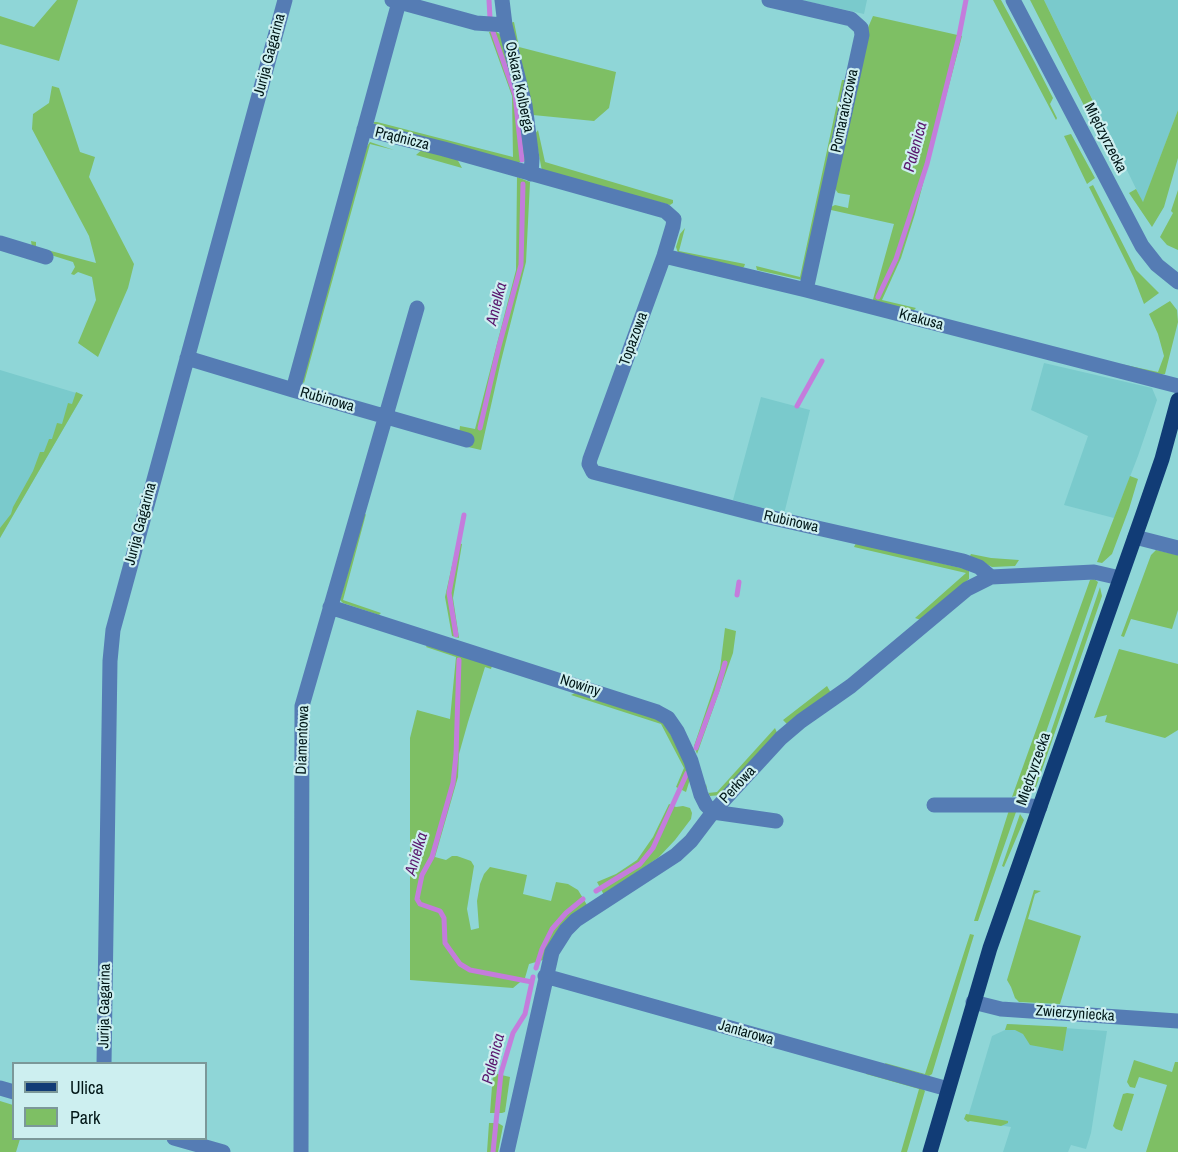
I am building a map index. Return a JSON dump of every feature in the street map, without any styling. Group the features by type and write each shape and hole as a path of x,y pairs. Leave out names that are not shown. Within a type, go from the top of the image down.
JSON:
{"main road":[{"name":"Międzyrzecka","path":"930,1152 995,931 1162,459 1178,400"}],"street":[{"name":"Jurija Gagarina","path":"104,1062 112,630 285,0"},
{"name":"Oskara Kolberga","path":"501,0 525,105 532,159 531,174"},
{"name":"Pomarańczowa","path":"769,0 852,19 861,28 806,290"},
{"name":"Międzyrzecka","path":"1013,0 1142,246 1157,265 1178,282"},
{"path":"364,129 396,1 476,23 505,25"},
{"name":"Prądnicza","path":"293,390 364,129 665,211"},
{"name":"Topazowa","path":"590,469 590,459 673,226 674,219 665,211"},
{"path":"0,243 46,257"},
{"name":"Krakusa","path":"664,256 806,290 1178,386"},
{"name":"Diamentowa","path":"301,1152 302,706 417,308"},
{"name":"Rubinowa","path":"187,358 467,440"},
{"name":"Rubinowa","path":"590,469 598,474 760,515 963,561 979,567 991,577"},
{"path":"1135,537 1178,548"},
{"name":"Perłowa","path":"507,1152 552,952 566,930 584,913 676,855 691,841 713,812 781,738 851,686 967,590 991,577 1094,572 1120,578"},
{"name":"Nowiny","path":"330,607 494,658 664,715 677,731 691,761 701,795 713,812"},
{"path":"934,805 1040,807"},
{"path":"713,812 776,821"},
{"name":"Jantarowa","path":"545,976 948,1089"},
{"name":"Zwierzyniecka","path":"973,1002 1001,1009 1178,1021"},
{"path":"181,1140 223,1152"}],"shaded area":[{"path":"801,0 867,0 864,14"},
{"path":"1044,0 1178,0 1178,110 1143,203"},
{"path":"1044,363 1152,388 1157,400 1114,518 1064,505 1088,436 1031,410"},
{"path":"0,370 83,395 0,538"},
{"path":"761,397 810,410 784,514 733,500"},
{"path":"1007,1024 1107,1031 1091,1133 1086,1149 1071,1145 1068,1152 1003,1152 1011,1127 967,1120 992,1036 1005,1030"}],"green space":[{"path":"57,0 78,0 59,61 0,44 0,16 34,27"},
{"path":"993,0 1001,0 1034,61 1053,98 1050,104 1056,120"},
{"path":"1030,0 1044,0 1125,167 1117,170"},
{"path":"873,16 962,36 915,214 901,258 882,300 916,308 913,311 872,303 894,224 831,210 831,207 835,205 848,208 850,195 838,193 833,186 867,30"},
{"path":"514,22 519,47 616,72 609,108 594,121 533,115 509,23"},
{"path":"495,31 501,35 511,68 527,160 513,164 375,125 373,122 513,157 512,96 489,32"},
{"path":"842,80 846,80 802,280 757,270 756,266 800,277"},
{"path":"52,86 59,88 80,152 95,157 89,177 134,264 128,288 98,357 78,343 96,300 92,277 78,272 71,274 75,267 73,262 32,247 31,241 36,242 36,247 96,263 89,236 32,129 33,114 49,103"},
{"path":"1178,110 1178,158 1164,207 1152,227 1129,193 1136,189 1143,202"},
{"path":"538,130 545,162 673,200 673,203 670,205 542,171 535,134"},
{"path":"1071,134 1095,178 1087,184 1064,136"},
{"path":"370,142 394,150 370,144 304,383 301,381 365,149"},
{"path":"424,148 456,157 462,168 416,155"},
{"path":"517,177 530,182 526,262 481,450 468,447 459,434 460,426 475,429 516,270"},
{"path":"1093,185 1136,270 1159,293 1144,304 1134,278 1089,187"},
{"path":"1178,190 1178,250 1167,245 1160,237 1173,213 1171,211"},
{"path":"685,228 679,251 745,264 744,267 740,269 678,253 676,247 680,234"},
{"path":"1170,301 1177,310 1178,322 1165,374 1160,375 1121,364 1158,372 1164,356 1149,314"},
{"path":"76,392 83,395 0,538 0,528 11,514 40,452 44,452 49,439 52,439 57,423 62,424 68,403 72,404"},
{"path":"1130,476 1138,479 1112,554 1102,563 1097,562"},
{"path":"366,514 343,600 381,613 379,615 340,600"},
{"path":"457,543 462,544 453,598 459,638 452,636 445,597"},
{"path":"856,543 965,569 969,571 969,579 921,620 915,618 966,573 854,547"},
{"path":"1156,550 1178,555 1178,610 1172,629 1131,619 1124,637 1121,636 1151,555"},
{"path":"971,554 1019,560 1015,566 992,567 970,556"},
{"path":"1094,579 1098,582 1037,758 1023,793 1012,797 1090,580"},
{"path":"1100,587 1102,596 1035,790 1028,792 1041,761"},
{"path":"725,628 736,631 733,653 697,754 694,746 720,669"},
{"path":"428,644 492,666 491,669 485,667 468,722 459,754 458,777 435,857 446,860 457,856 471,861 474,866 467,909 471,930 479,928 477,901 480,884 490,867 527,875 523,894 551,901 556,882 568,884 578,890 587,905 543,960 529,964 525,978 513,988 410,980 410,738 417,710 450,719 456,657 426,647"},
{"path":"1119,649 1178,664 1178,730 1165,738 1105,722 1107,715 1094,718"},
{"path":"827,686 831,693 789,726 783,720"},
{"path":"575,693 654,716 666,725 690,773 686,792 676,787 684,768 661,724 571,695"},
{"path":"775,728 778,735 721,795 710,796 708,793 717,792"},
{"path":"669,804 690,808 691,819 659,857 604,895 597,882 616,874 637,860 653,837"},
{"path":"1009,810 1016,812 978,921 974,921"},
{"path":"1020,814 1024,820 1004,867 1002,866"},
{"path":"1034,890 1041,891 1035,894 1028,919 1081,936 1060,1004 1019,1002 1007,980"},
{"path":"970,934 974,935 932,1074 929,1076 886,1065 885,1063 925,1074"},
{"path":"1007,1024 1067,1027 1063,1051 1030,1045 1023,1034 1015,1030 1005,1030"},
{"path":"1134,1060 1172,1072 1175,1062 1178,1062 1178,1152 1146,1152 1167,1085 1139,1077 1135,1088 1130,1087 1127,1082"},
{"path":"493,1073 510,1077 505,1112 502,1113 490,1113"},
{"path":"866,1073 923,1089 925,1091 907,1152 901,1152 919,1089"},
{"path":"1123,1094 1134,1094 1122,1131 1113,1126"},
{"path":"0,1101 12,1105 12,1140 20,1140 16,1152 0,1152"},
{"path":"966,1114 1008,1121 1008,1123 1001,1126 968,1122 964,1119"},
{"path":"489,1123 498,1123 503,1126 498,1152 487,1152"}],"waterway":[{"name":"Anielka","path":"489,0 490,18"},
{"name":"Palenica","path":"878,297 896,259 927,164 966,0"},
{"name":"Anielka","path":"493,32 515,95 522,160"},
{"name":"Anielka","path":"480,428 521,265 523,184"},
{"name":"Palenica","path":"797,406 822,361"},
{"name":"Anielka","path":"456,635 449,593 464,515"},
{"name":"Palenica","path":"737,595 739,582"},
{"name":"Anielka","path":"459,660 453,783 432,857 422,875 417,899 420,904 440,911 444,918 445,943 460,964 470,970 532,982"},
{"name":"Palenica","path":"696,748 725,663"},
{"name":"Palenica","path":"596,891 640,864 653,848 687,773"},
{"name":"Palenica","path":"536,968 552,929 583,899"},
{"name":"Palenica","path":"493,1152 501,1073 513,1033 525,1014 533,977"}]}
